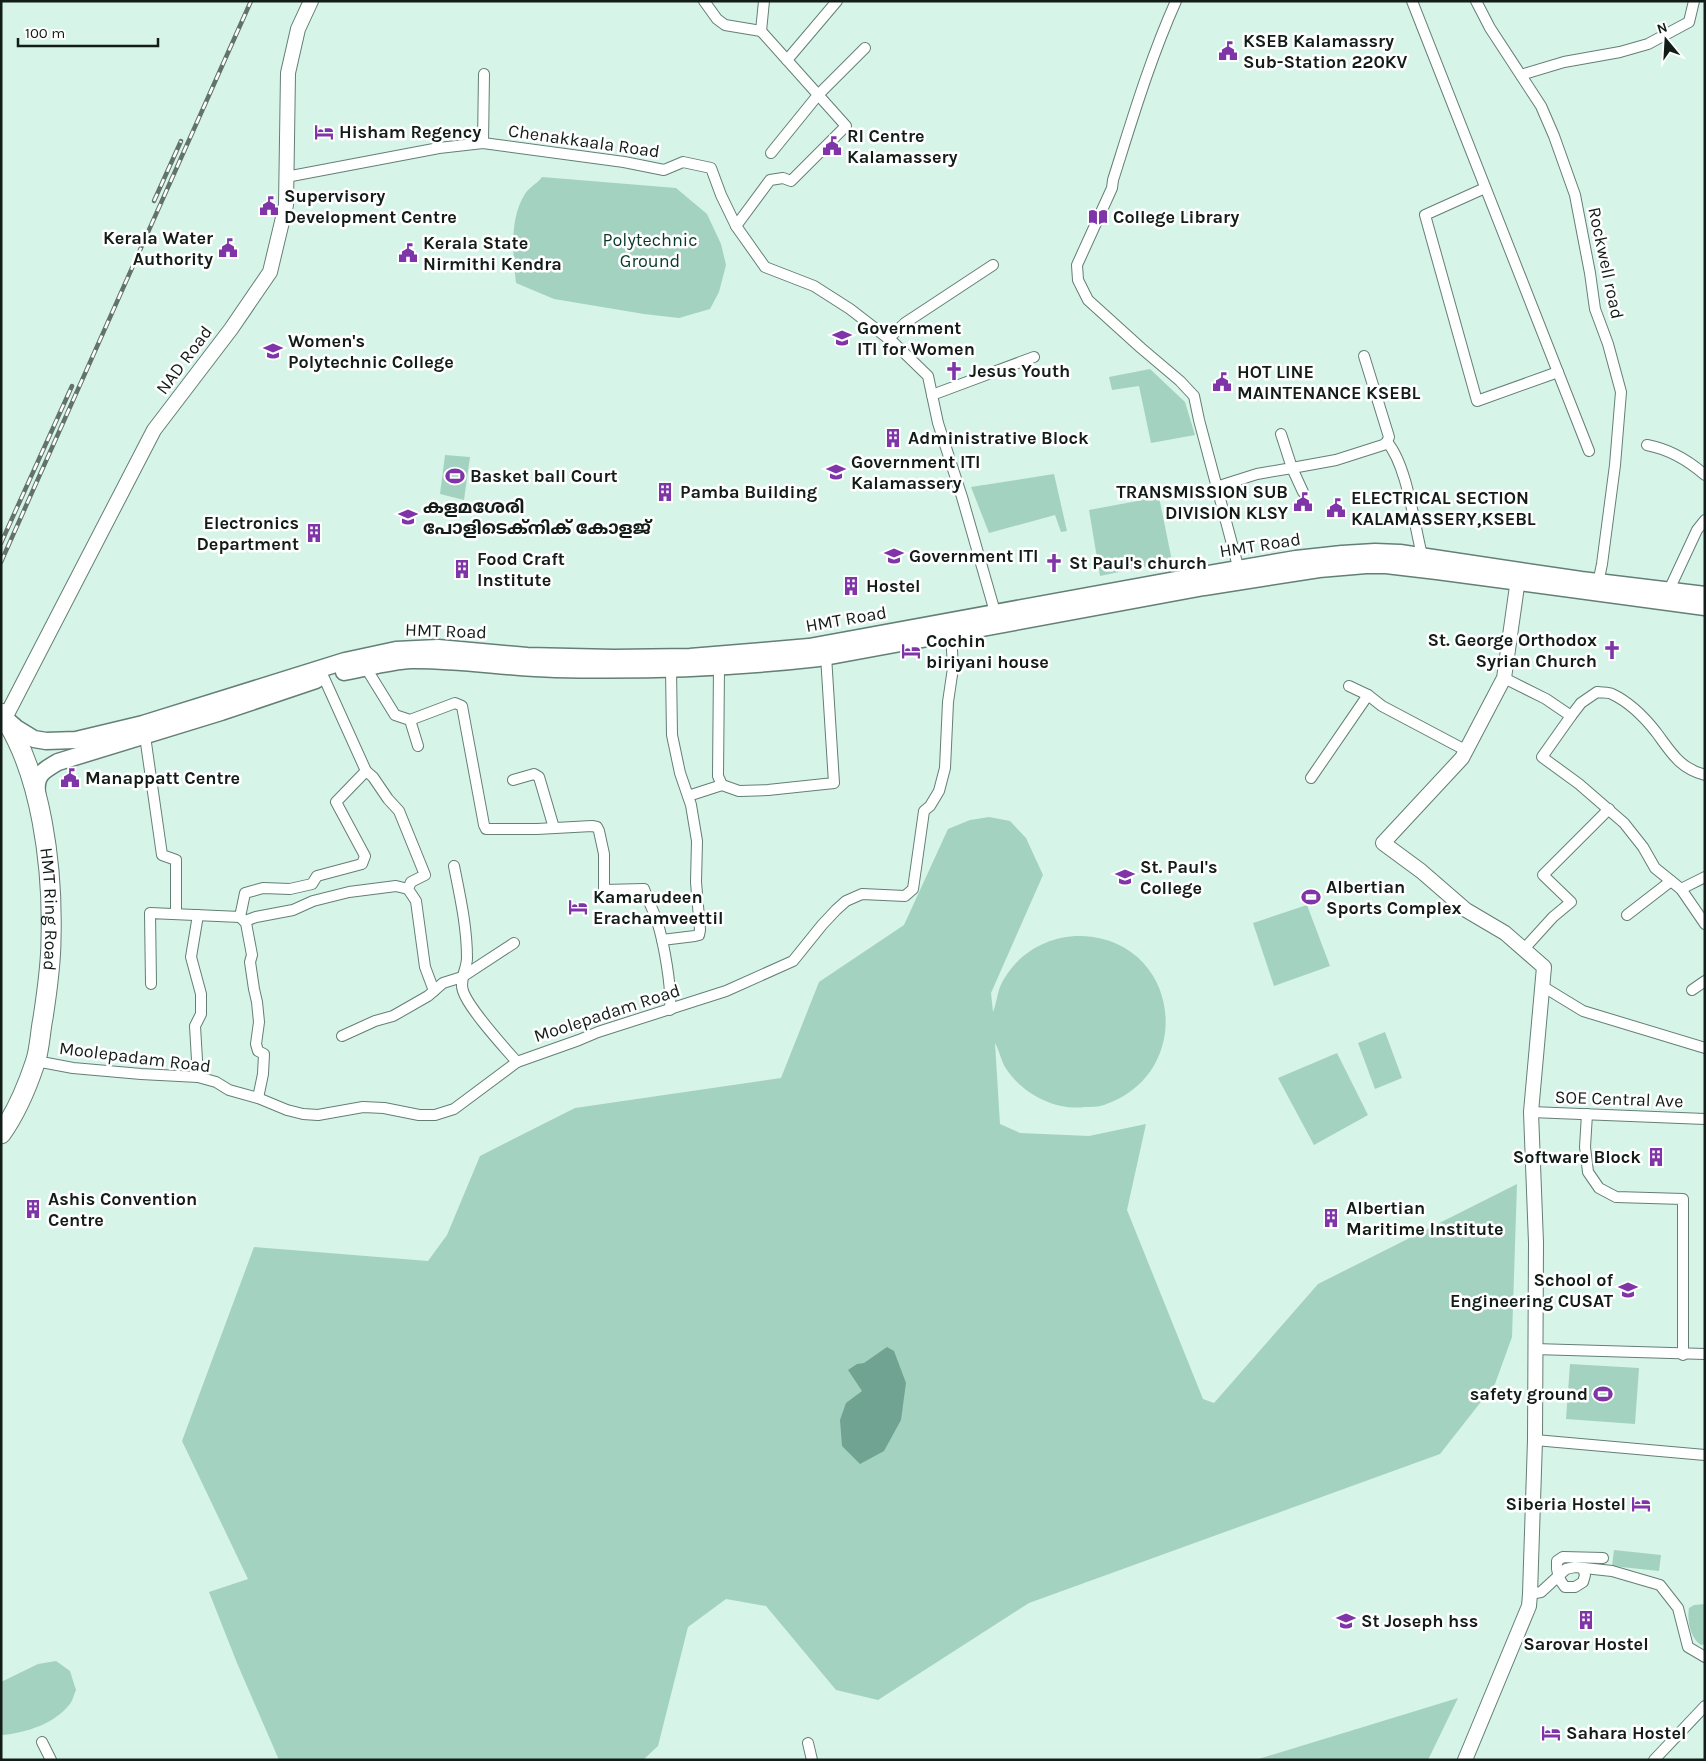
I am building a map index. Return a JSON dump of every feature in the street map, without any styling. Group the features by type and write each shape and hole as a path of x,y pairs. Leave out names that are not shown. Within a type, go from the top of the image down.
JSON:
{"highway":[{"name":"HMT Ring Road","path":"1,1134 20,1100 36,1061 49,972 51,938 47,857 37,798 27,763 3,716"}],"main road":[{"name":"HMT Road","path":"3,716 16,728 34,738 46,741 76,740 143,724 345,661 396,650 438,648 558,658 690,656 809,647 951,632 1029,613 1240,575 1296,559 1342,554 1375,552 1422,555 1518,576"},
{"name":"HMT Road","path":"1240,575 1366,564 1386,565 1518,576 1597,587 1705,608"},
{"name":"HMT Road","path":"1597,587 1669,590 1705,595"},
{"name":"HMT Road","path":"37,798 37,778 41,772 58,762 324,678 366,668 409,660 552,669 671,669 763,664 826,656 887,638 995,612 1029,613"}],"street":[{"name":"NAD Road","path":"3,716 154,430 231,329 270,272 286,205 288,72 298,29 311,1"},
{"path":"704,1 717,19 725,24 761,31 846,126 791,181 783,178 770,180 736,226"},
{"path":"761,31 764,1"},
{"path":"787,60 837,1"},
{"path":"1176,1 1164,27 1113,180 1112,188 1077,265 1078,280 1088,300 1180,381 1194,396 1240,575"},
{"path":"1412,1 1589,451"},
{"name":"Rockwell road","path":"1476,1 1490,28 1541,106 1554,136 1575,195 1595,309 1608,344 1621,392 1615,465 1597,587"},
{"path":"1521,75 1564,62 1620,52 1648,44 1689,22 1694,4 1705,7"},
{"path":"771,154 818,95 865,48"},
{"path":"483,143 484,74"},
{"name":"Chenakkaala Road","path":"286,177 440,148 483,143 624,162 664,170 683,162 711,168 721,195 736,226 765,267 814,286 850,309 888,338 928,376 938,423 962,497 995,612"},
{"path":"1485,188 1425,216 1476,400 1558,372"},
{"path":"888,338 905,323 993,265"},
{"path":"1216,487 1257,474 1336,460 1387,442 1389,436 1364,356"},
{"path":"932,395 1034,357"},
{"path":"1281,434 1292,468 1303,492"},
{"path":"1387,442 1396,455 1403,473 1422,555"},
{"path":"1647,445 1661,448 1697,468 1705,475"},
{"path":"1669,590 1697,530 1705,520"},
{"path":"1465,1760 1529,1606 1534,1440 1536,1243 1531,1112 1544,967 1505,933 1466,910 1421,871 1383,843 1467,751 1504,678 1518,576"},
{"name":"Moolepadam Road","path":"36,1061 73,1068 198,1077 216,1082 229,1090 302,1114 318,1115 363,1107 384,1108 419,1115 435,1115 454,1109 516,1062 573,1043 605,1029 726,991 793,961 836,910 846,901 862,894 905,896 913,889 924,811 930,806 939,791 945,768 948,702 953,668 951,632"},
{"path":"688,796 722,785 739,791 834,783 826,656"},
{"path":"719,667 718,776 722,785"},
{"path":"366,668 395,715 410,720 455,703 462,706 484,825 489,829 597,827 604,854 604,890 644,889 657,921 670,992 670,1010"},
{"path":"662,940 696,936 699,935 700,930 696,882 697,841 691,805 680,773 672,735 671,669"},
{"path":"324,678 366,771 399,810 425,875 411,882 408,889"},
{"path":"1504,678 1546,699 1571,716"},
{"path":"1350,686 1368,695 1382,706 1467,751"},
{"path":"1705,774 1694,772 1675,759 1655,731 1630,706 1611,694 1597,692 1581,703 1542,757 1579,784 1624,823 1643,847 1655,868 1681,889 1705,924"},
{"path":"1311,778 1368,695"},
{"path":"410,720 418,746"},
{"path":"145,736 162,855 176,860 176,914"},
{"path":"258,1098 263,1074 264,1054 258,1051 256,1044 259,1022 258,1008 250,962 252,955 246,923 242,919 245,893 263,888 290,889 312,884 317,876 362,864 365,856 336,802 366,771"},
{"path":"513,780 534,774 539,777 554,828"},
{"path":"1524,949 1548,922 1571,902 1543,875 1608,809"},
{"path":"454,866 464,918 467,959 462,976 462,989 464,995 479,1016 516,1062"},
{"path":"1681,889 1705,876"},
{"path":"1627,915 1672,881"},
{"path":"150,984 150,913 242,919 293,910 313,901 348,892 396,886 408,889 416,901 425,967 434,990"},
{"path":"198,915 191,957 201,994 201,1014 195,1026 198,1077"},
{"path":"342,1036 375,1021 392,1016 443,983 462,976 514,943"},
{"path":"1692,990 1705,981"},
{"path":"1542,986 1583,1011 1705,1048"},
{"name":"SOE Central Ave","path":"1531,1112 1705,1119"},
{"path":"1587,1114 1585,1147 1588,1172 1599,1188 1616,1197 1683,1199 1683,1355"},
{"path":"1534,1349 1683,1355 1705,1354"},
{"path":"1534,1440 1705,1455"},
{"path":"1583,1568 1585,1575 1583,1582 1575,1587 1565,1587 1558,1575 1557,1561 1563,1557 1603,1558"},
{"path":"1530,1594 1546,1589 1566,1569 1583,1568 1612,1571 1660,1585 1678,1608 1688,1647 1705,1657"},
{"path":"1654,1760 1705,1706"},
{"path":"42,1742 51,1760"},
{"path":"808,1742 812,1760"}],"green space":[{"name":"Polytechnic Ground","path":"542,177 676,188 707,214 721,244 726,265 719,292 710,309 679,318 644,314 554,299 516,283 513,237 516,214 527,192"},
{"path":"1150,369 1185,402 1195,435 1151,443 1139,386 1112,390 1109,377"},
{"name":"Basket ball Court","path":"445,455 470,457 464,500 440,494"},
{"path":"1054,474 1067,531 1061,532 1055,515 989,533 971,487"},
{"path":"1159,497 1172,561 1100,576 1089,510"},
{"path":"989,817 1010,821 1026,838 1043,875 991,993 993,1012 1001,984 1017,962 1039,946 1064,937 1082,936 1115,943 1140,960 1157,983 1165,1010 1164,1039 1154,1066 1134,1089 1104,1105 1094,1107 1062,1106 1051,1103 1029,1092 1020,1085 1005,1067 995,1043 1000,1124 1020,1133 1089,1136 1146,1124 1127,1210 1203,1399 1214,1403 1318,1284 1517,1184 1512,1337 1495,1384 1440,1454 1029,1603 878,1700 836,1690 766,1606 726,1599 688,1627 658,1746 643,1760 279,1760 209,1592 248,1579 182,1441 254,1247 428,1261 447,1235 480,1156 575,1108 781,1078 819,982 904,925 948,829 970,820"},
{"path":"1307,905 1330,966 1274,986 1253,923"},
{"path":"1385,1032 1402,1078 1375,1089 1358,1043"},
{"path":"1337,1053 1368,1115 1314,1145 1278,1078"},
{"name":"safety ground","path":"1570,1364 1639,1368 1635,1424 1566,1419"},
{"path":"1614,1550 1661,1555 1659,1571 1612,1566"},
{"path":"1705,1604 1705,1644 1701,1645 1694,1638 1688,1613 1689,1608 1694,1605"},
{"path":"56,1661 70,1671 76,1690 70,1704 56,1717 40,1726 22,1732 3,1735 1,1733 1,1682 38,1664"},
{"path":"1458,1698 1428,1760 1255,1760"}],"shaded area":[{"path":"887,1347 894,1351 906,1383 901,1420 884,1451 860,1464 842,1446 840,1420 846,1403 862,1391 848,1370 857,1364 864,1363"}],"railway":[{"path":"1,562 251,1"},
{"path":"154,201 181,141"},
{"path":"1,543 72,386"}],"place":[{"name":"KSEB Kalamassry Sub-Station 220KV","path":"1228,51"},
{"name":"Hisham Regency","path":"324,132"},
{"name":"RI Centre Kalamassery","path":"832,146"},
{"name":"Supervisory Development Centre","path":"269,206"},
{"name":"College Library","path":"1098,217"},
{"name":"Kerala Water Authority","path":"228,248"},
{"name":"Kerala State Nirmithi Kendra","path":"408,253"},
{"name":"Government ITI for Women","path":"842,338"},
{"name":"Women's Polytechnic College","path":"273,351"},
{"name":"Jesus Youth","path":"954,371"},
{"name":"HOT LINE MAINTENANCE KSEBL","path":"1222,382"},
{"name":"Administrative Block","path":"893,438"},
{"name":"Government ITI Kalamassery","path":"836,472"},
{"name":"Basket ball Court","path":"455,476"},
{"name":"Pamba Building","path":"665,492"},
{"name":"TRANSMISSION SUB DIVISION KLSY","path":"1303,502"},
{"name":"ELECTRICAL SECTION KALAMASSERY,KSEBL","path":"1336,508"},
{"name":"കളമശേരി പോളിടെക്നിക് കോളജ്","path":"408,517"},
{"name":"Electronics Department","path":"314,533"},
{"name":"Government ITI","path":"894,556"},
{"name":"St Paul's church","path":"1054,563"},
{"name":"Food Craft Institute","path":"462,569"},
{"name":"Hostel","path":"851,586"},
{"name":"St. George Orthodox Syrian Church","path":"1612,650"},
{"name":"Cochin biriyani house","path":"911,651"},
{"name":"Manappatt Centre","path":"70,778"},
{"name":"St. Paul's College","path":"1125,877"},
{"name":"Albertian Sports Complex","path":"1311,897"},
{"name":"Kamarudeen Erachamveettil","path":"578,907"},
{"name":"Software Block","path":"1656,1157"},
{"name":"Ashis Convention Centre","path":"33,1209"},
{"name":"Albertian Maritime Institute","path":"1331,1218"},
{"name":"School of Engineering CUSAT","path":"1628,1290"},
{"name":"safety ground","path":"1603,1394"},
{"name":"Siberia Hostel","path":"1641,1504"},
{"name":"Sarovar Hostel","path":"1586,1620"},
{"name":"St Joseph hss","path":"1346,1621"},
{"name":"Sahara Hostel","path":"1551,1733"}]}
